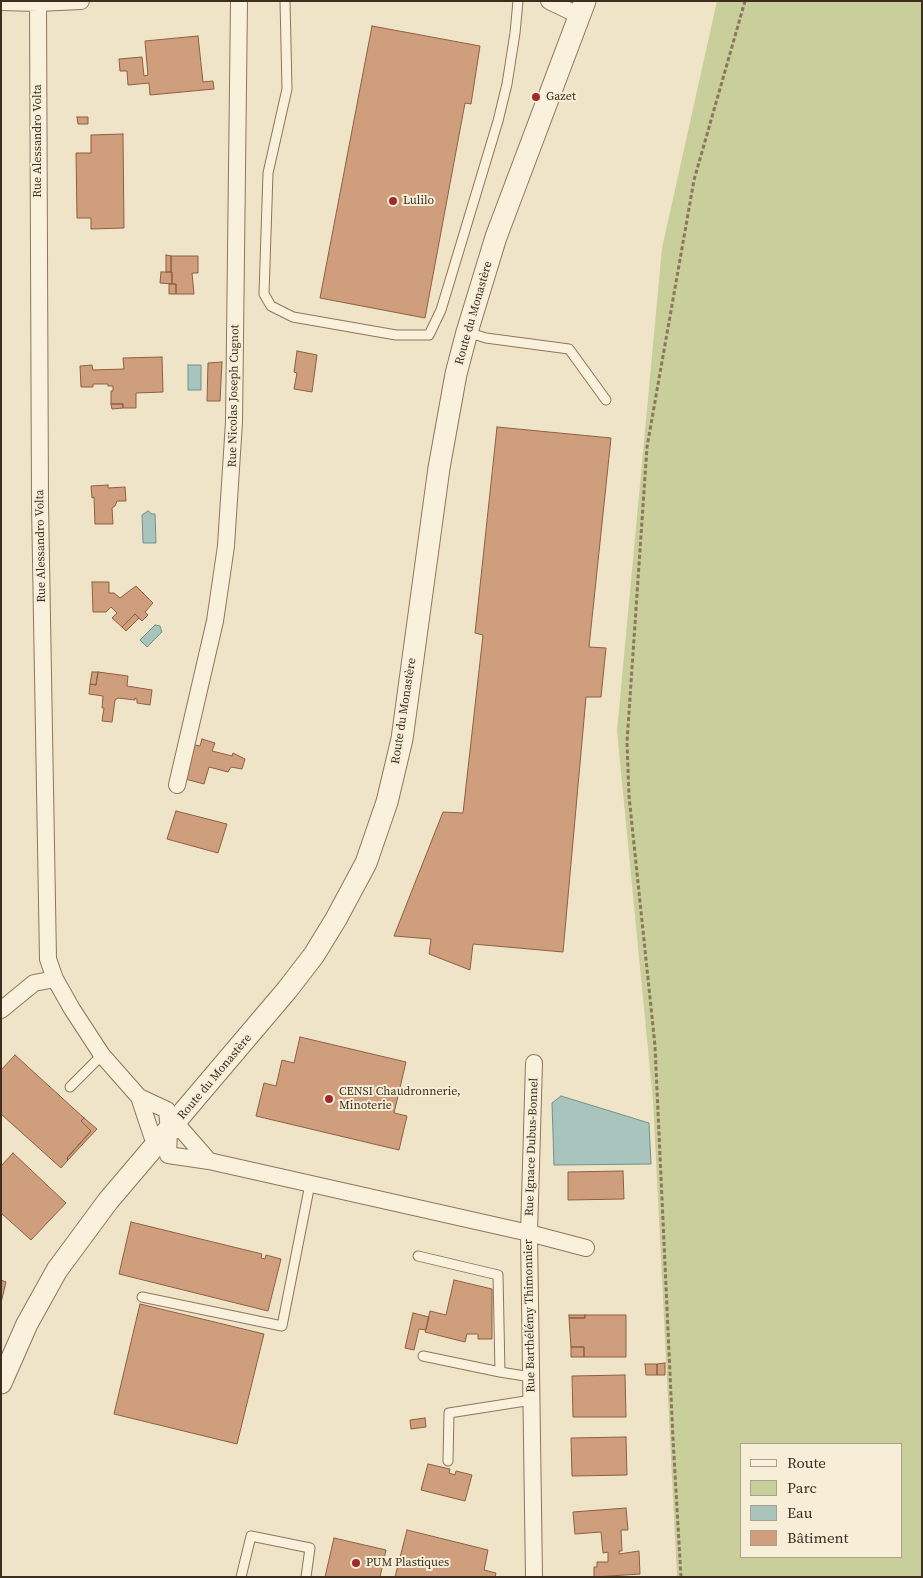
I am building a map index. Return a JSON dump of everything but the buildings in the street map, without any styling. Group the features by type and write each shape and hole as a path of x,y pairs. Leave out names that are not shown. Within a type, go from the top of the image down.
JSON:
{"street":[{"path":"1,2 81,1"},
{"name":"Rue Nicolas Joseph Cugnot","path":"177,785 215,621 226,546 234,422 239,1"},
{"path":"549,1 583,9"},
{"name":"Rue Alessandro Volta","path":"38,3 40,504 48,958 55,979 72,1009 102,1054 139,1097 152,1136 169,1131"},
{"name":"Route du Monastère","path":"1,1383 26,1324 56,1270 108,1201 288,990 314,955 366,863 387,802 402,739 439,468 456,374 496,238 583,9"},
{"path":"1,1010 34,983 55,979"},
{"name":"Rue Ignace Dubus-Bonnel","path":"534,1063 529,1233 586,1248"},
{"path":"169,1131 182,1129 209,1161"},
{"name":"Rue Barthélémy Thimonnier","path":"169,1131 168,1155 209,1161 529,1233 534,1577"}],"lane":[{"path":"285,1 287,89 268,173 264,294 271,306 294,317 396,335 429,335 442,310 498,121 510,67 518,1"},
{"path":"467,332 486,338 569,349 606,400"},
{"path":"70,1087 102,1054"},
{"path":"142,1296 282,1326 310,1184"},
{"path":"418,1256 498,1275 500,1372"},
{"path":"422,1356 532,1377"},
{"path":"448,1461 449,1413 532,1400"},
{"path":"241,1577 252,1536 310,1548 306,1577"}],"path":[{"path":"681,1577 655,1046 629,796 627,742 647,447 694,180 745,1"}],"green space":[{"path":"717,1 922,1 922,1577 677,1577 653,1101 617,731 662,248"}],"water":[{"path":"188,365 201,365 201,390 188,390"},
{"path":"148,511 155,514 156,543 143,543 142,515"},
{"path":"155,625 160,626 162,632 147,647 140,640"},
{"path":"561,1096 649,1123 651,1164 554,1165 552,1103"}],"place":[{"name":"Gazet","path":"536,97"},
{"name":"Lulilo","path":"393,201"},
{"name":"CENSI Chaudronnerie, Minoterie","path":"329,1099"},
{"name":"PUM Plastiques","path":"356,1563"}]}
